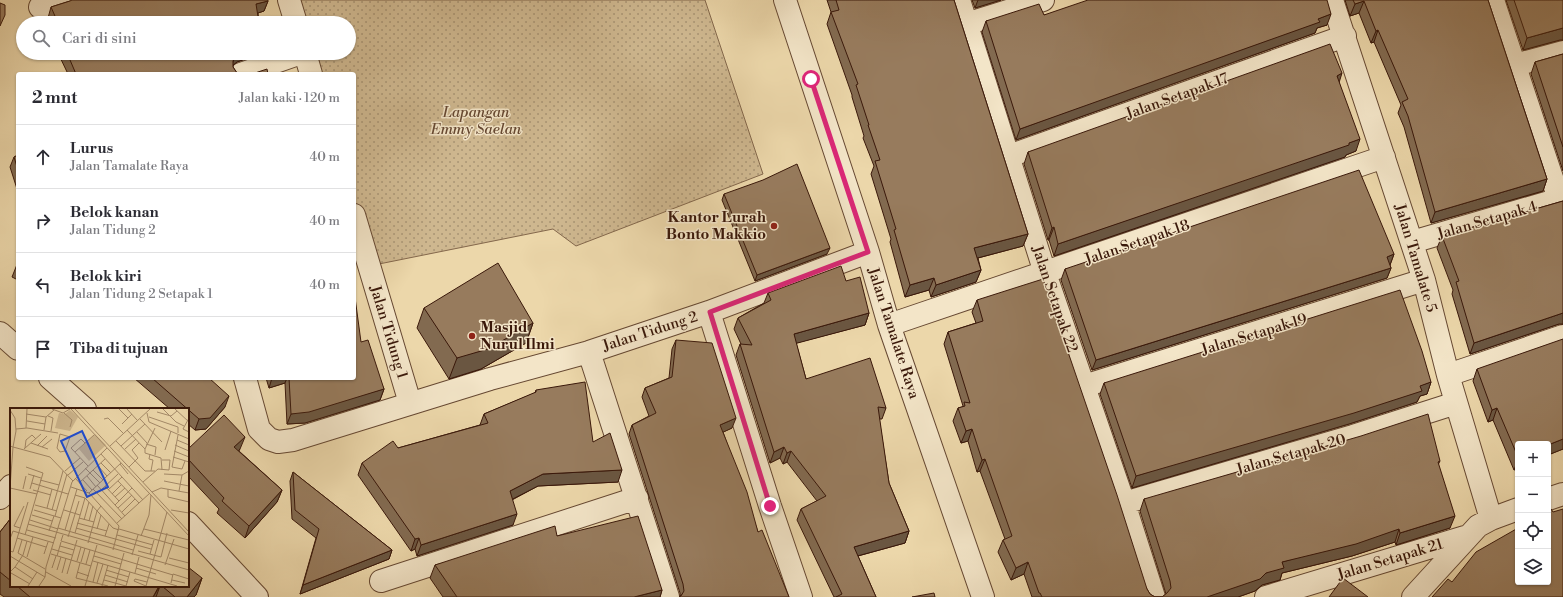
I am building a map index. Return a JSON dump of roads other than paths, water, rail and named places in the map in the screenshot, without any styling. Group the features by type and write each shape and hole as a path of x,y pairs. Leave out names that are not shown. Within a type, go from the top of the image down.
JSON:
{"street":[{"path":"40,7 62,0"},
{"path":"289,0 294,16"},
{"name":"Jalan Tamalate Raya","path":"785,0 868,252 889,325 983,597"},
{"name":"Jalan Setapak 22","path":"959,0 1045,273 1124,503 1154,597"},
{"path":"966,24 1044,0"},
{"name":"Jalan Tamalate 5","path":"1332,0 1424,280 1448,375 1491,519"},
{"path":"1493,0 1561,198"},
{"name":"Jalan Setapak 17","path":"1008,156 1345,36"},
{"path":"1515,65 1563,52"},
{"path":"247,72 281,60"},
{"path":"307,60 311,72"},
{"name":"Jalan Setapak 18","path":"889,325 1384,157"},
{"name":"Jalan Setapak 4","path":"1412,242 1561,198"},
{"name":"Jalan Tidung 1","path":"356,223 410,403"},
{"name":"Jalan Tidung 2","path":"246,380 259,429 268,438 278,442 293,440 410,403 589,352 710,312 868,252"},
{"name":"Jalan Setapak 19","path":"1084,386 1424,280"},
{"path":"710,312 770,506 800,597"},
{"path":"0,333 16,347"},
{"path":"1448,375 1563,336"},
{"name":"Jalan Tidung 2","path":"589,352 668,597"},
{"path":"52,380 83,408"},
{"name":"Jalan Setapak 20","path":"1124,503 1345,438 1456,403"},
{"path":"0,498 10,487"},
{"path":"1551,498 1563,494"},
{"path":"381,581 636,498"},
{"path":"1413,597 1478,526 1491,519 1515,511"},
{"path":"189,524 257,597"},
{"name":"Jalan Setapak 21","path":"1266,597 1468,536"}],"place":[{"name":"Kantor Lurah Bonto Makkio","path":"774,226"},
{"name":"Masjid Nurul Ilmi","path":"472,336"}],"park label":[{"name":"Lapangan Emmy Saelan","path":"476,120"}]}
